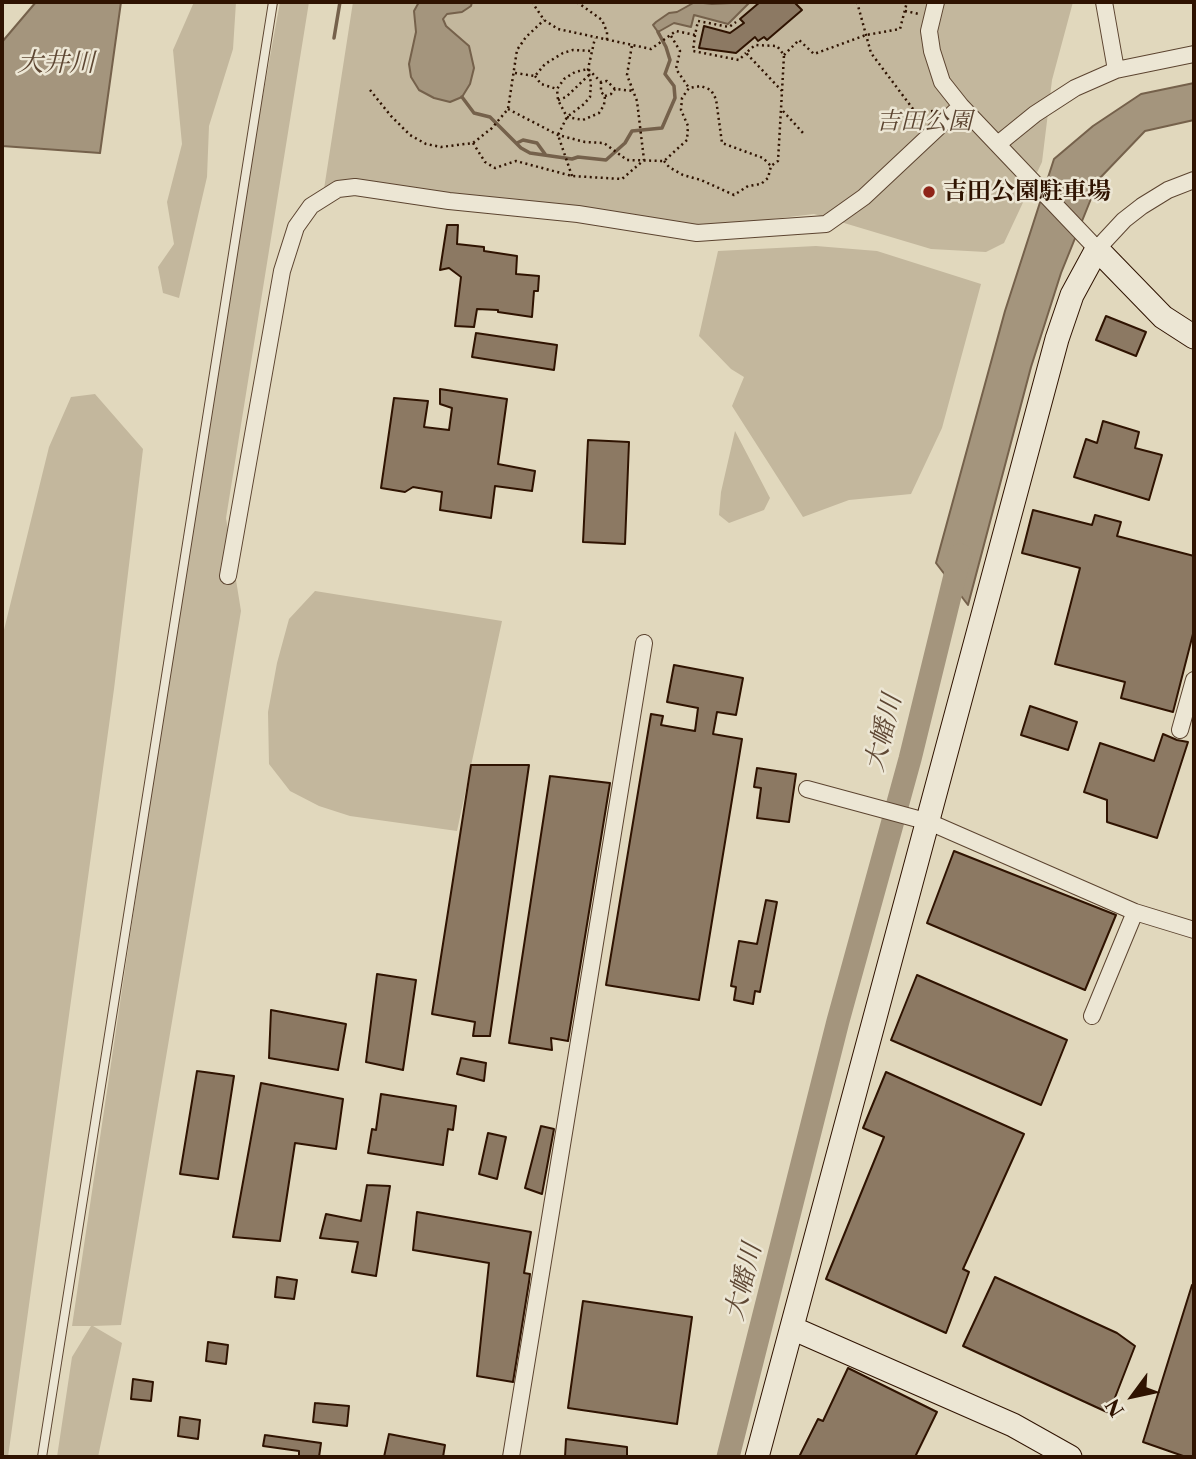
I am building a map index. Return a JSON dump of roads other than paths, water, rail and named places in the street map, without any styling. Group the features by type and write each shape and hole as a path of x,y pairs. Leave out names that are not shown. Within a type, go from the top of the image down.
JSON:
{"street":[{"path":"936,2 929,31 942,82 961,106 1076,229 1163,317 1194,337"},
{"path":"1104,2 1116,70"},
{"path":"998,144 1035,114 1075,88 1116,70 1194,54"},
{"path":"228,576 282,271 296,227 311,206 338,189 355,187 449,201 578,214 697,233 826,224 864,197 961,106"},
{"path":"757,1457 921,820 1072,295 1097,249 1124,220 1168,190 1194,180"},
{"path":"511,1457 644,643"},
{"path":"1180,730 1193,691"},
{"path":"807,789 921,820 1135,912 1194,930"},
{"path":"1092,1016 1135,912"},
{"path":"792,1328 1013,1425 1070,1457"}],"lane":[{"path":"42,1457 272,2"}],"water":[{"name":"大井川","path":"36,2 121,2 100,153 2,146 2,42"},
{"path":"419,2 472,2 471,6 462,12 447,14 443,19 446,26 469,46 474,68 470,84 462,97 450,102 419,90 411,77 409,64 416,32 414,11"},
{"path":"695,2 750,2 728,24 694,15 691,27 674,23 658,32 653,25 669,13 677,12"},
{"path":"1194,83 1194,120 1145,131 1099,179 1061,273 1031,367 968,605 936,563 1005,311 1054,159 1093,126 1141,94"}],"waterway":[{"path":"334,38 340,2"},
{"path":"462,97 474,113 490,117 521,148 530,153 572,159 578,157 606,160 625,143 632,131 662,128 675,98 674,86 665,74 670,60 658,32"},
{"path":"517,143 523,140 537,143 545,154"},
{"name":"大幡川","path":"728,1457 838,1021 910,759 960,555"}],"place":[{"name":"吉田公園駐車場","path":"929,192"}],"park label":[{"name":"吉田公園","path":"924,122"}]}
